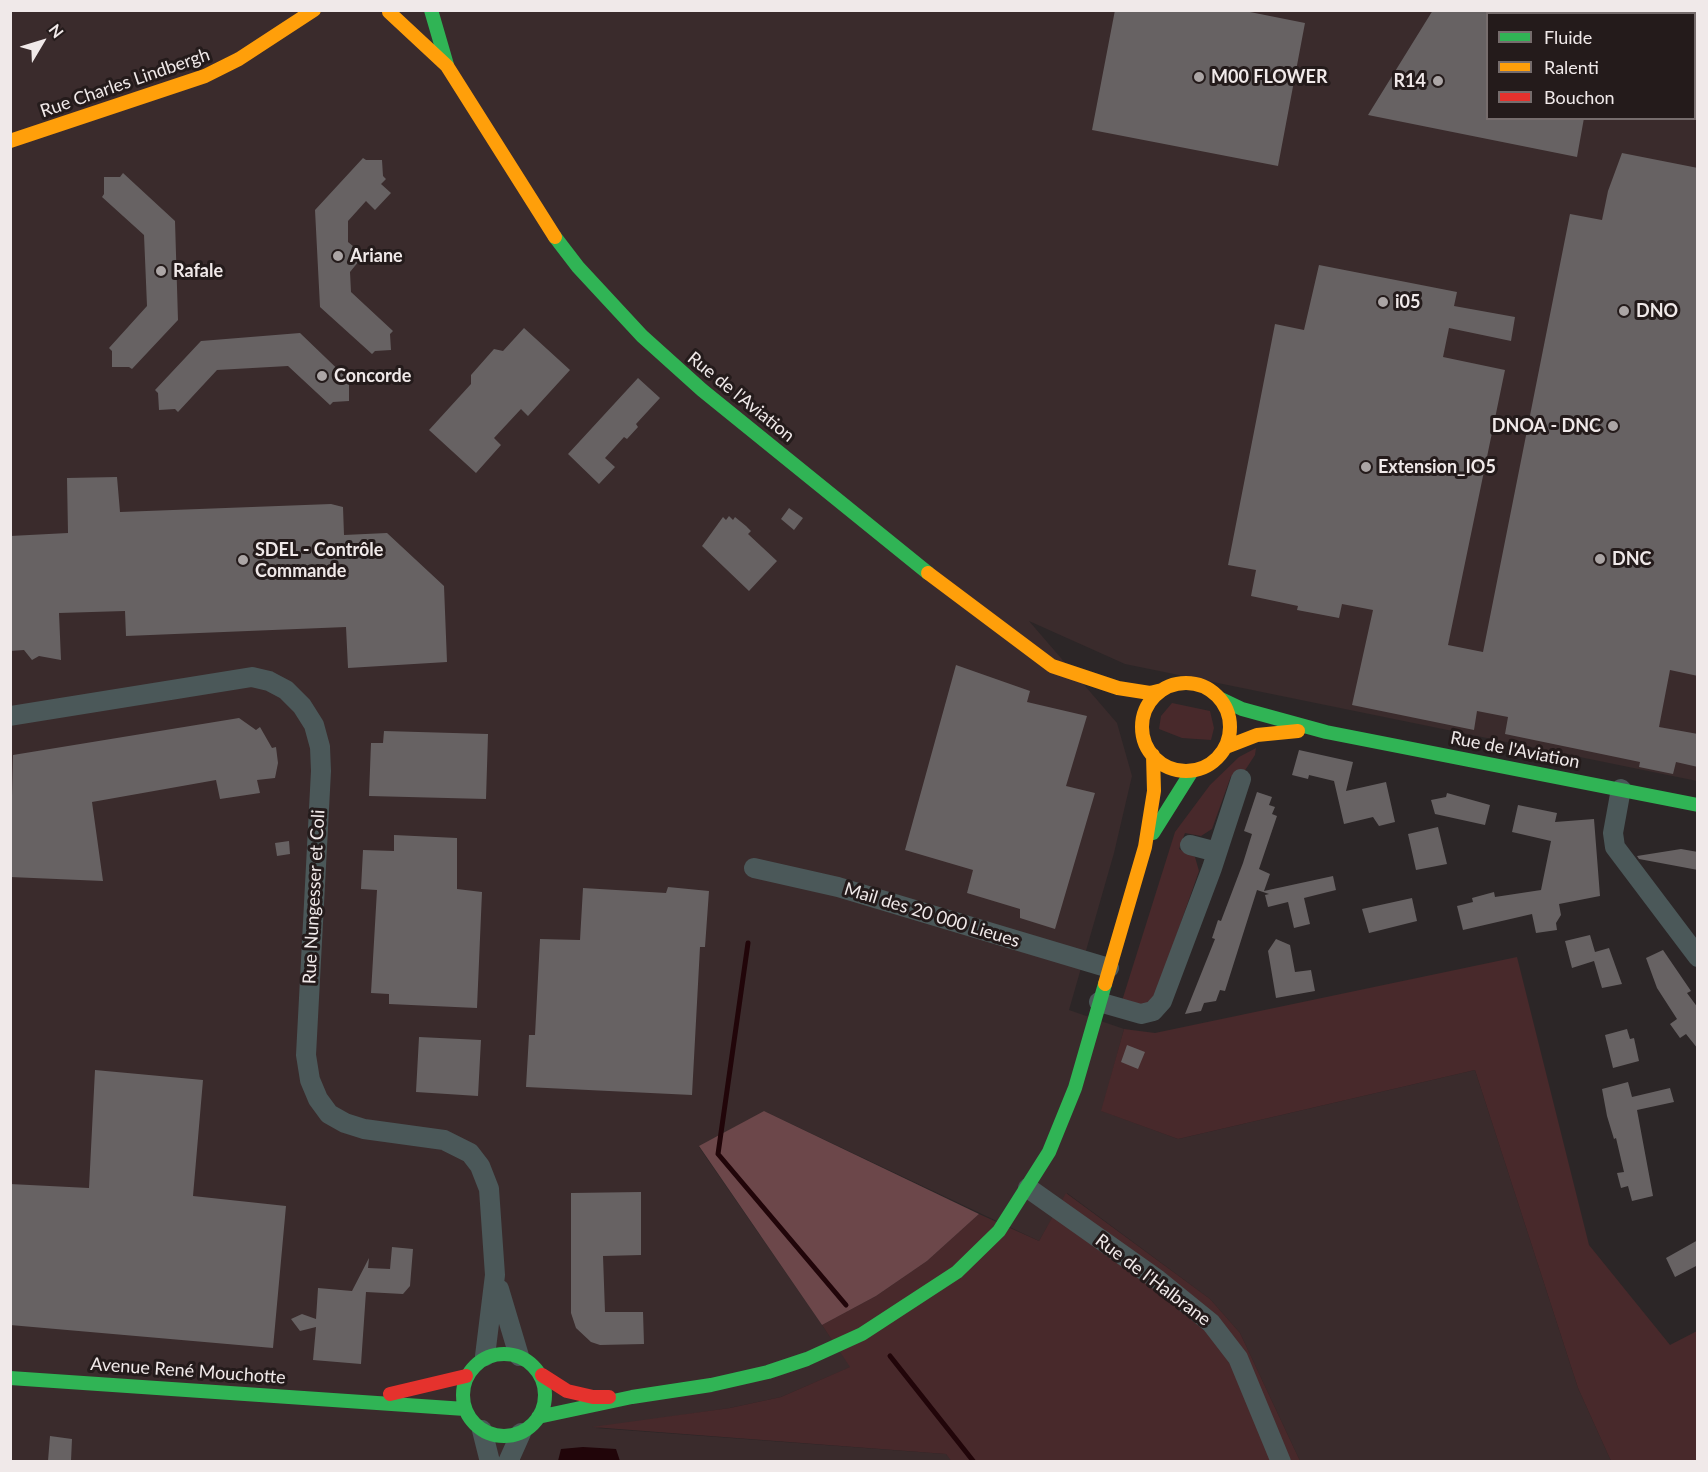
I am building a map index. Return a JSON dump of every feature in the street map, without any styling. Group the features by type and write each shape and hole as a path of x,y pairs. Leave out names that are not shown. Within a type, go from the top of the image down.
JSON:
{"street":[{"name":"Rue Charles Lindbergh","path":"10,141 205,76 312,13 327,10"},
{"name":"Rue de l'Aviation","path":"431,10 447,66"},
{"name":"Rue de l'Aviation","path":"387,11 447,66 554,235 578,267 656,350 702,390 970,607 1052,666 1118,688 1150,693 1162,690"},
{"path":"387,11 411,14"},
{"name":"Rue Nungesser et Coli","path":"10,716 252,677 269,681 286,690 302,706 314,725 320,747 321,771 306,1055 310,1080 318,1099 329,1114 345,1123 364,1130 444,1140 470,1153 480,1166 489,1189 495,1275 509,1329 519,1356"},
{"name":"Rue de l'Aviation","path":"1088,679 1117,705"},
{"path":"1144,736 1143,721 1147,707 1162,690 1176,684 1191,683 1208,688 1221,699 1230,722 1226,747 1212,763 1192,771 1170,768 1153,755"},
{"name":"Rue de l'Aviation","path":"1221,699 1242,710 1326,732 1698,805"},
{"path":"538,1417 632,1397 711,1385 768,1372 807,1359 862,1334 957,1272 999,1231 1028,1188 1063,1123 1145,847 1154,791 1153,755 1144,736 1130,719"},
{"name":"Rue de l'Aviation","path":"1226,747 1257,735 1284,730 1326,732"},
{"path":"1145,847 1192,771"},
{"path":"1099,1002 1141,1014 1153,1011 1158,1006 1217,852 1241,779"},
{"path":"1621,789 1613,833 1615,847 1698,957"},
{"path":"1190,845 1217,852"},
{"name":"Mail des 20 000 Lieues","path":"754,868 838,887 1109,968"},
{"name":"Rue de l'Halbrane","path":"1028,1188 1158,1280 1211,1323 1238,1358 1280,1461"},
{"name":"Rue Nungesser et Coli","path":"485,1356 495,1275"},
{"path":"521,1433 500,1436 482,1430 474,1423 465,1409 462,1394 466,1376 485,1356 509,1353 519,1356 529,1361 542,1376 567,1391 579,1394 632,1397"},
{"name":"Avenue René Mouchotte","path":"363,1400 466,1376"},
{"path":"508,1461 521,1433 538,1417 546,1390 542,1376"},
{"name":"Avenue René Mouchotte","path":"10,1378 363,1400 465,1409"},
{"path":"482,1430 490,1461"}],"shaded area":[{"path":"10,11 1697,11 1697,781 1125,664 1029,621 1117,723 1132,776 1114,853 1069,1010 1124,1029 1102,1111 1178,1139 1475,1070 1578,1388 1611,1461 1300,1461 1240,1333 1210,1299 1067,1193 1039,1241 764,1111 699,1147 851,1367 781,1397 730,1408 596,1428 946,1454 952,1461 11,1461"},
{"path":"1172,703 1210,711 1214,728 1211,740 1182,738 1159,729 1161,716"},
{"path":"1256,748 1255,755 1240,778 1231,776 1212,829 1201,836 1185,833 1179,849 1195,857 1199,871 1155,996 1149,1004 1121,1004 1175,832 1210,785 1239,757"},
{"path":"1517,957 1589,1245 1670,1345 1697,1331 1697,1461 1611,1461 1578,1388 1475,1070 1178,1139 1101,1111 1124,1029 1155,1033"},
{"path":"764,1111 979,1214 927,1261 876,1296 822,1325 699,1146"},
{"path":"1066,1193 1210,1299 1240,1333 1300,1461 952,1462 946,1454 592,1427 730,1408 781,1397 850,1367 822,1325 876,1296 927,1261 979,1214 1039,1241"},
{"path":"583,1447 616,1449 620,1461 558,1461 561,1449"}],"building":[{"name":"M00 FLOWER","path":"1115,10 1240,10 1305,23 1278,166 1092,130"},
{"name":"R14","path":"1433,10 1488,10 1486,12 1486,120 1584,120 1577,157 1368,115"},
{"path":"1622,153 1698,168 1698,676 1670,670 1659,727 1698,734 1698,767 1676,762 1673,774 1639,767 1640,762 1505,734 1508,717 1477,711 1474,730 1352,705 1373,610 1342,604 1339,618 1297,610 1298,606 1251,596 1256,570 1228,565 1275,324 1304,330 1319,265 1457,292 1454,306 1515,317 1511,341 1449,328 1443,357 1505,370 1448,645 1483,652 1570,214 1602,220 1608,191"},
{"name":"Ariane","path":"363,158 382,160 383,176 386,179 381,184 391,193 375,210 366,201 348,221 348,242 359,251 359,261 350,272 351,292 393,331 390,334 391,350 375,351 372,354 320,307 315,210"},
{"name":"Rafale","path":"123,173 175,221 178,320 132,369 112,367 112,351 109,348 147,306 144,235 102,197 104,177 120,177"},
{"path":"524,328 570,370 528,416 521,409 494,438 501,445 476,473 429,430 471,384 471,375 494,349 503,351"},
{"name":"Concorde","path":"300,333 351,382 349,401 333,402 330,405 288,366 217,370 178,412 175,409 159,410 158,393 155,390 201,341"},
{"path":"638,378 660,398 636,424 638,427 627,439 624,437 605,458 615,467 599,484 568,454"},
{"name":"SDEL - Contrôle Commande","path":"117,477 120,512 331,504 343,507 344,535 387,533 444,586 447,662 348,668 346,627 126,636 125,611 59,613 61,660 39,656 32,660 24,650 10,651 10,536 68,533 67,478"},
{"path":"789,508 803,518 794,530 781,519"},
{"path":"729,516 733,520 735,517 746,526 751,531 748,534 777,561 749,591 702,546 723,517 726,520"},
{"path":"956,665 1030,691 1027,702 1087,716 1066,786 1095,793 1055,929 1020,918 1020,909 967,893 973,870 905,850"},
{"path":"239,718 256,730 260,727 272,748 276,747 278,763 275,778 257,780 260,793 220,799 216,780 92,802 103,881 10,877 13,755"},
{"path":"384,731 488,734 486,799 369,796 371,743 383,743"},
{"path":"1299,750 1353,762 1346,791 1386,782 1395,822 1379,826 1373,817 1344,824 1334,781 1309,775 1308,779 1292,775"},
{"path":"1257,792 1272,797 1269,805 1275,807 1272,814 1277,816 1259,869 1270,874 1264,891 1333,876 1336,890 1304,898 1310,924 1294,928 1288,902 1268,907 1265,895 1269,894 1257,890 1225,991 1220,990 1216,1001 1204,1003 1201,1011 1185,1014 1215,939 1212,938 1218,920 1221,921 1243,863 1252,834 1244,831"},
{"path":"1447,793 1490,805 1485,825 1435,814 1431,800 1446,797"},
{"path":"1518,805 1557,813 1555,822 1594,819 1600,896 1559,904 1561,915 1556,923 1557,930 1536,933 1532,914 1463,930 1457,906 1473,902 1472,898 1494,892 1495,897 1541,890 1551,841 1512,832"},
{"path":"1438,827 1447,864 1416,870 1408,834"},
{"path":"394,835 457,838 457,889 482,892 477,1008 389,1004 389,994 371,993 377,890 361,889 363,850 394,851"},
{"path":"289,841 290,854 277,856 275,843"},
{"path":"1681,849 1698,852 1698,870 1639,859 1637,856"},
{"path":"668,887 709,891 705,947 700,947 692,1095 526,1087 529,1035 535,1035 540,939 580,940 583,888 666,893"},
{"path":"1412,898 1417,921 1369,933 1362,909"},
{"path":"1590,935 1595,952 1609,948 1622,984 1602,988 1594,961 1572,968 1565,941"},
{"path":"1276,939 1290,945 1295,972 1311,970 1315,991 1276,998 1268,951"},
{"path":"1663,950 1691,991 1687,993 1698,1008 1698,1049 1686,1034 1680,1038 1670,1024 1677,1019 1657,988 1646,958"},
{"path":"1627,1029 1630,1039 1634,1038 1639,1061 1613,1068 1605,1035"},
{"path":"419,1037 481,1040 478,1096 416,1092"},
{"path":"1127,1045 1145,1052 1138,1069 1121,1062"},
{"path":"95,1070 203,1080 193,1196 286,1206 273,1348 10,1325 10,1184 89,1188"},
{"path":"1628,1082 1632,1097 1670,1088 1674,1102 1637,1110 1653,1196 1632,1201 1628,1186 1621,1188 1617,1173 1624,1172 1616,1138 1614,1139 1607,1116 1602,1089"},
{"path":"641,1192 641,1255 603,1256 605,1312 643,1312 644,1344 600,1345 591,1342 576,1328 571,1313 571,1193"},
{"path":"1698,1240 1698,1265 1675,1277 1666,1258"},
{"path":"392,1247 413,1249 410,1286 403,1294 366,1292 361,1364 313,1360 316,1327 300,1331 291,1319 302,1314 316,1319 318,1288 352,1291 369,1258 368,1268 390,1269"},
{"path":"50,1436 72,1439 71,1461 48,1461"}],"waterway":[{"path":"748,943 718,1154 846,1305"},
{"path":"890,1356 974,1462"}],"traffic: fast":[{"path":"431,10 447,65"},
{"path":"555,237 578,267 642,336 702,390 928,573"},
{"path":"1221,699 1242,709 1326,732 1698,805"},
{"path":"1153,833 1192,771"},
{"path":"538,1417 632,1397 711,1385 768,1372 807,1359 862,1334 957,1272 999,1231 1049,1152 1075,1088 1105,984"},
{"path":"496,1354 512,1354 527,1361 538,1372 545,1387 545,1395 542,1411 533,1424 512,1436 496,1436 481,1429 470,1418 463,1403 463,1387 470,1372 481,1361 496,1354"},
{"path":"10,1378 465,1409"}],"traffic: slow":[{"path":"10,141 205,76 239,59 314,10"},
{"path":"389,12 447,66 555,237"},
{"path":"928,573 1052,666 1118,688 1150,693 1162,690"},
{"path":"1186,683 1203,686 1217,696 1227,710 1230,727 1227,744 1217,758 1203,768 1186,771 1169,768 1155,758 1145,744 1142,727 1145,710 1155,696 1169,686 1186,683"},
{"path":"1226,747 1257,735 1298,731"},
{"path":"1105,984 1145,847 1154,791 1153,755"}],"traffic: jam":[{"path":"542,1375 567,1391 593,1397 609,1397"},
{"path":"390,1394 466,1376"}],"place":[{"name":"M00 FLOWER","path":"1199,77"},
{"name":"R14","path":"1438,81"},
{"name":"Ariane","path":"338,256"},
{"name":"Rafale","path":"161,271"},
{"name":"i05","path":"1383,302"},
{"name":"DNO","path":"1624,311"},
{"name":"Concorde","path":"322,376"},
{"name":"DNOA - DNC","path":"1613,426"},
{"name":"Extension_IO5","path":"1366,467"},
{"name":"DNC","path":"1600,559"},
{"name":"SDEL - Contrôle Commande","path":"243,560"}]}
